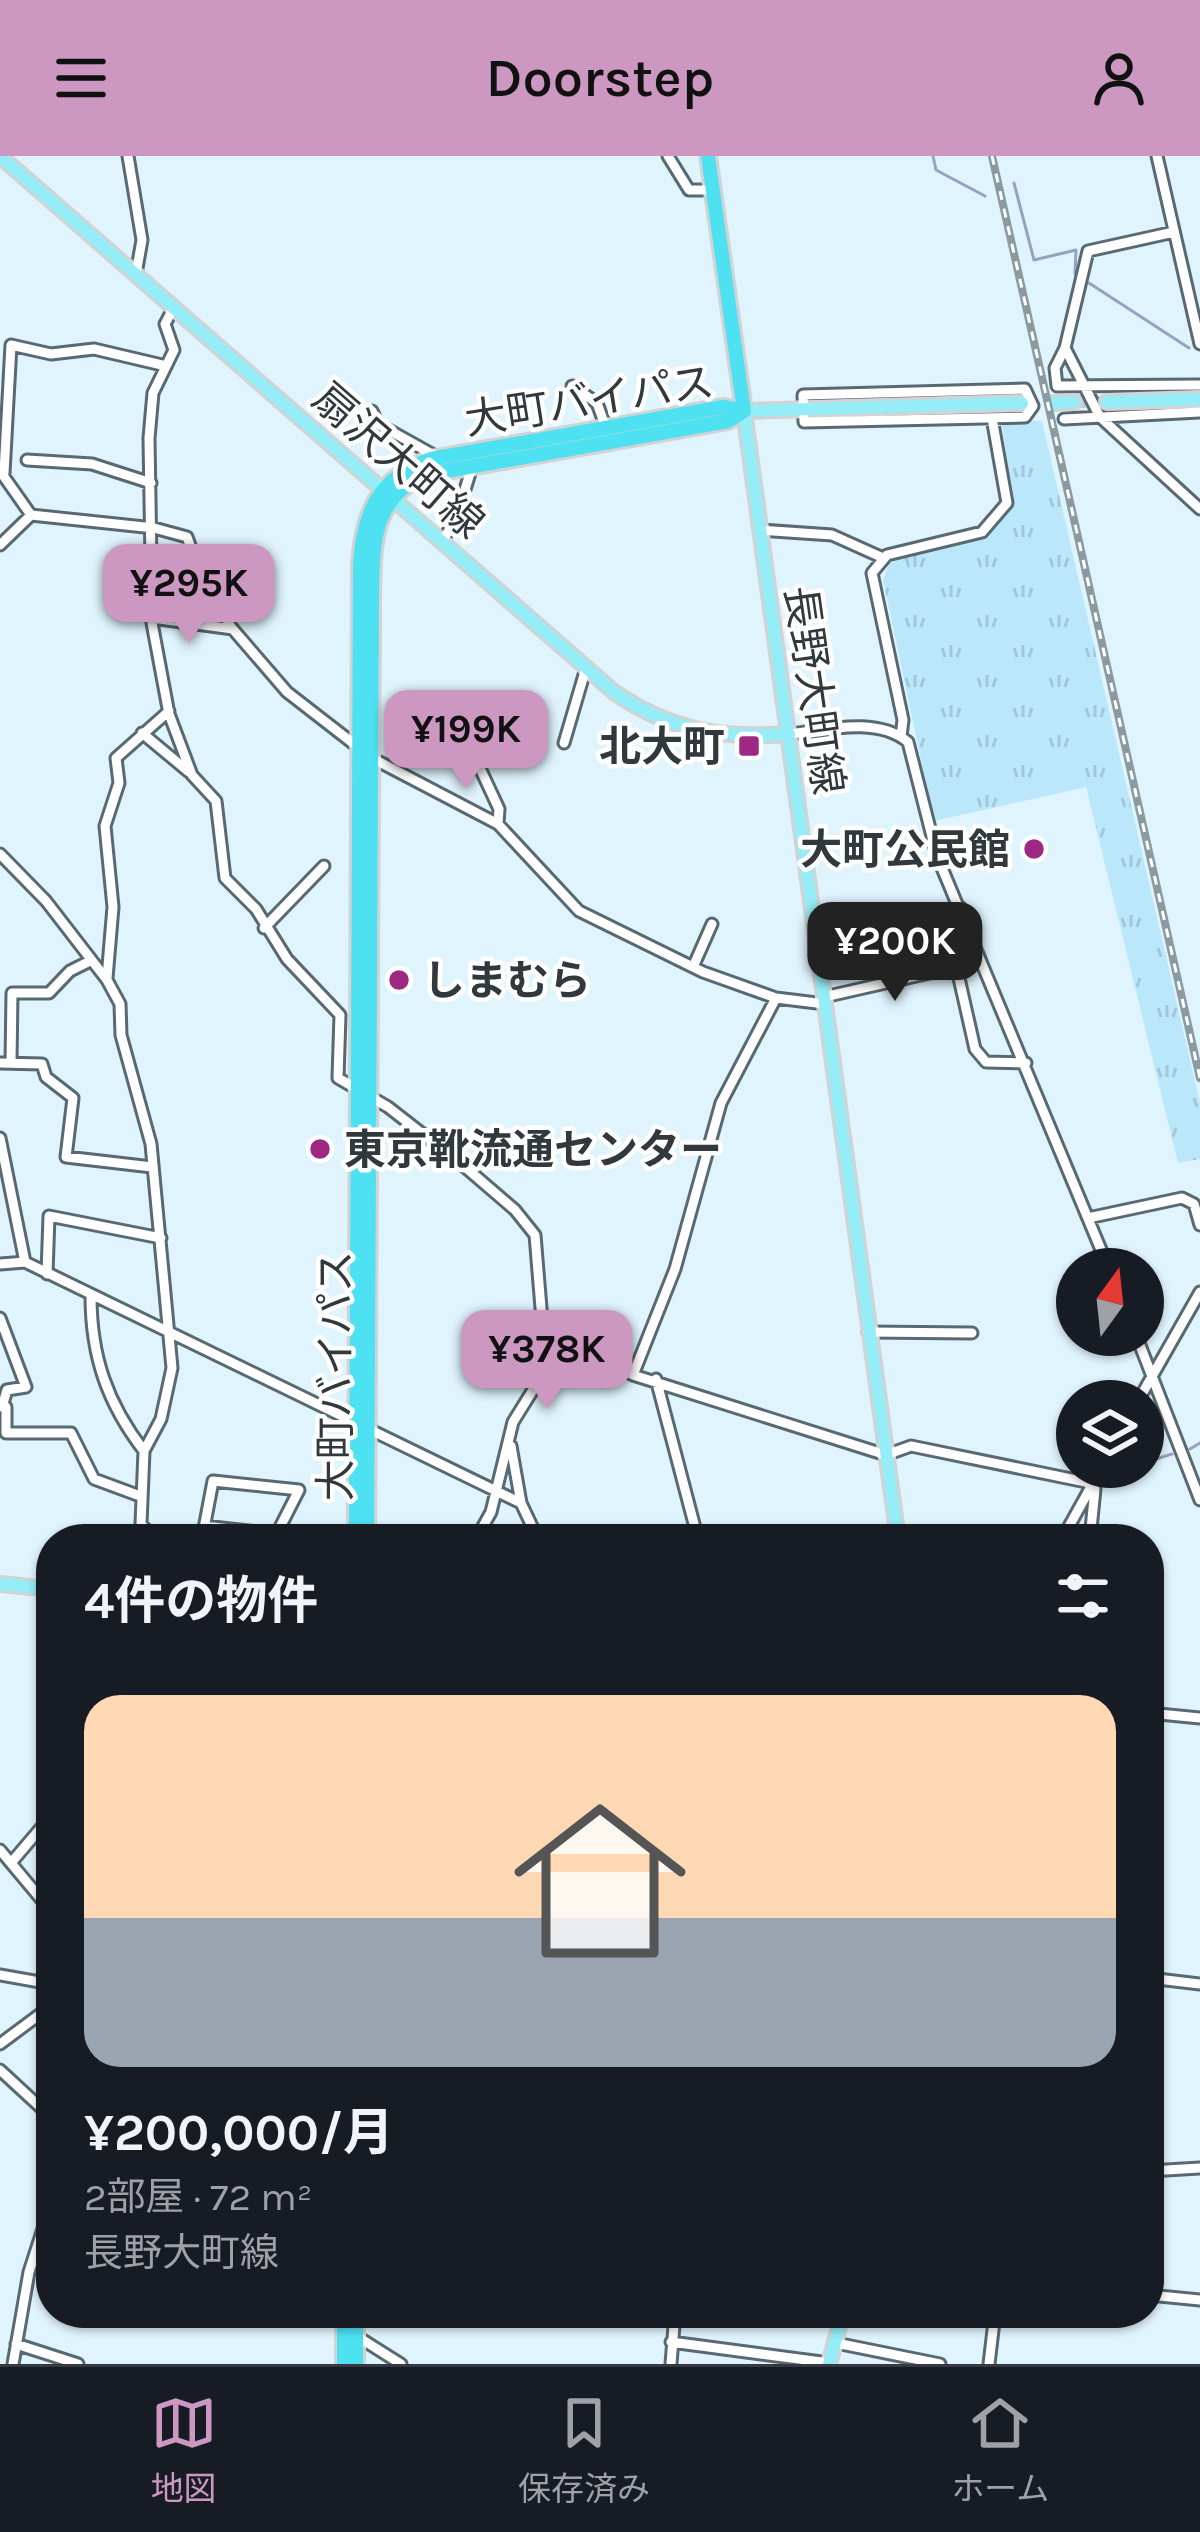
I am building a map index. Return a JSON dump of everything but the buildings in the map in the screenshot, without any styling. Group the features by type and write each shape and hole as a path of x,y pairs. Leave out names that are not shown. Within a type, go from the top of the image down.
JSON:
{"highway":[{"path":"708,156 745,411"},
{"name":"大町バイパス","path":"357,1524 362,1425 366,753 361,545 369,511 401,472 439,458 723,407 745,411"},
{"name":"大町バイパス","path":"387,493 424,475 728,421 745,411"},
{"name":"大町バイパス","path":"362,1425 366,1524"},
{"path":"344,2364 345,2328"},
{"path":"352,2328 356,2364"}],"main road":[{"name":"扇沢大町線","path":"0,156 586,668 650,717 687,730 789,734"},
{"path":"1107,402 1200,399"},
{"path":"1054,403 1075,402"},
{"path":"745,411 1022,403"},
{"name":"長野大町線","path":"745,411 896,1524"},
{"path":"0,1584 36,1588"},
{"path":"829,2364 837,2328"}],"street":[{"path":"128,156 142,240 136,274"},
{"path":"668,156 689,190 711,190"},
{"path":"1157,156 1200,344"},
{"path":"1174,232 1088,251 1065,348 1055,368 1057,386 1200,385"},
{"path":"174,307 165,324 174,350 162,365 153,393 152,618 169,711 192,775"},
{"path":"31,515 2,472 11,345 51,354 94,349 162,365"},
{"path":"1065,348 1100,416 1200,509"},
{"path":"572,386 597,403 606,428"},
{"path":"1031,393 1028,416 803,422 803,409 803,395 1031,393"},
{"path":"372,411 377,424 439,458"},
{"path":"1064,419 1200,412"},
{"path":"760,530 832,535 881,557 988,529 1007,503 992,418"},
{"path":"27,460 92,464 151,483"},
{"path":"442,541 455,521 473,464"},
{"path":"0,544 31,515 154,528 188,537 200,573 233,629 287,692 366,753 498,824 579,911 693,967 776,998 824,1001 956,967"},
{"path":"881,557 871,581 903,721 901,736"},
{"path":"152,618 233,629"},
{"path":"564,742 586,668"},
{"path":"107,980 113,907 105,826 119,783 116,758 169,711"},
{"path":"789,734 853,727 901,736 911,748 937,856 1100,1248"},
{"path":"142,734 216,801 225,878 256,909 263,928 340,1015 343,1029 335,1072 465,1167 529,1225 538,1246 538,1324 546,1341 546,1369"},
{"path":"472,752 499,809 498,824"},
{"path":"0,854 46,901 120,1004 121,1035 152,1166 172,1336 169,1396 144,1451 142,1524"},
{"path":"263,928 324,866"},
{"path":"960,907 945,916 980,1059 1026,1063"},
{"path":"693,967 712,923"},
{"path":"90,961 70,971 49,993 12,993 6,1063 42,1064 46,1077 73,1098 67,1157 152,1166"},
{"path":"633,1375 675,1269 721,1103 776,998"},
{"path":"0,1138 25,1262"},
{"path":"0,1190 15,1198"},
{"path":"1088,1218 1182,1198 1195,1204 1200,1225"},
{"path":"47,1274 49,1216 160,1238"},
{"path":"0,1264 25,1262 521,1503"},
{"path":"1150,1380 1200,1292"},
{"path":"91,1296 97,1369 124,1424 144,1451"},
{"path":"2,1325 26,1387 7,1390 3,1407 6,1433 71,1433 94,1479 140,1496"},
{"path":"868,1332 972,1333"},
{"path":"482,1524 513,1422 546,1369 579,1350 633,1375 886,1455 911,1446 1056,1477"},
{"path":"1146,1356 1200,1500"},
{"path":"656,1379 694,1524"},
{"path":"510,1441 521,1503 531,1524"},
{"path":"204,1524 212,1481 299,1490 282,1524"},
{"path":"1070,1524 1090,1488"},
{"path":"1091,1524 1092,1488"},
{"path":"1164,1714 1200,1718"},
{"path":"11,1863 36,1834"},
{"path":"0,1850 36,1893"},
{"path":"0,1975 36,1981"},
{"path":"1164,1980 1200,1984"},
{"path":"0,2044 36,2017"},
{"path":"0,2070 36,2103"},
{"path":"1164,2170 1200,2168"},
{"path":"14,2355 36,2250"},
{"path":"1164,2296 1200,2300"},
{"path":"671,2364 673,2328"},
{"path":"989,2364 993,2328"},
{"path":"356,2337 401,2364"},
{"path":"671,2342 829,2364"},
{"path":"836,2343 940,2364"},
{"path":"0,2344 14,2355 78,2364"}],"green space":[{"path":"1002,421 1042,421 1200,1103 1200,1159 1178,1163 1086,787 934,821 883,580 889,564 901,558 989,533 1012,503"}],"waterway":[{"path":"933,156 936,170 985,196"},
{"path":"1014,183 1034,260 1076,250 1075,274"},
{"path":"1089,283 1189,348"},
{"path":"1190,1449 1200,1443"},
{"path":"1164,1456 1172,1454"}],"tunnel":[{"path":"1074,402 1107,402"}],"railway":[{"path":"992,156 1200,1078"}],"place":[{"name":"北大町","path":"749,746"},
{"name":"大町公民館","path":"1034,849"},
{"name":"しまむら","path":"399,980"},
{"name":"東京靴流通センター","path":"320,1149"}]}
